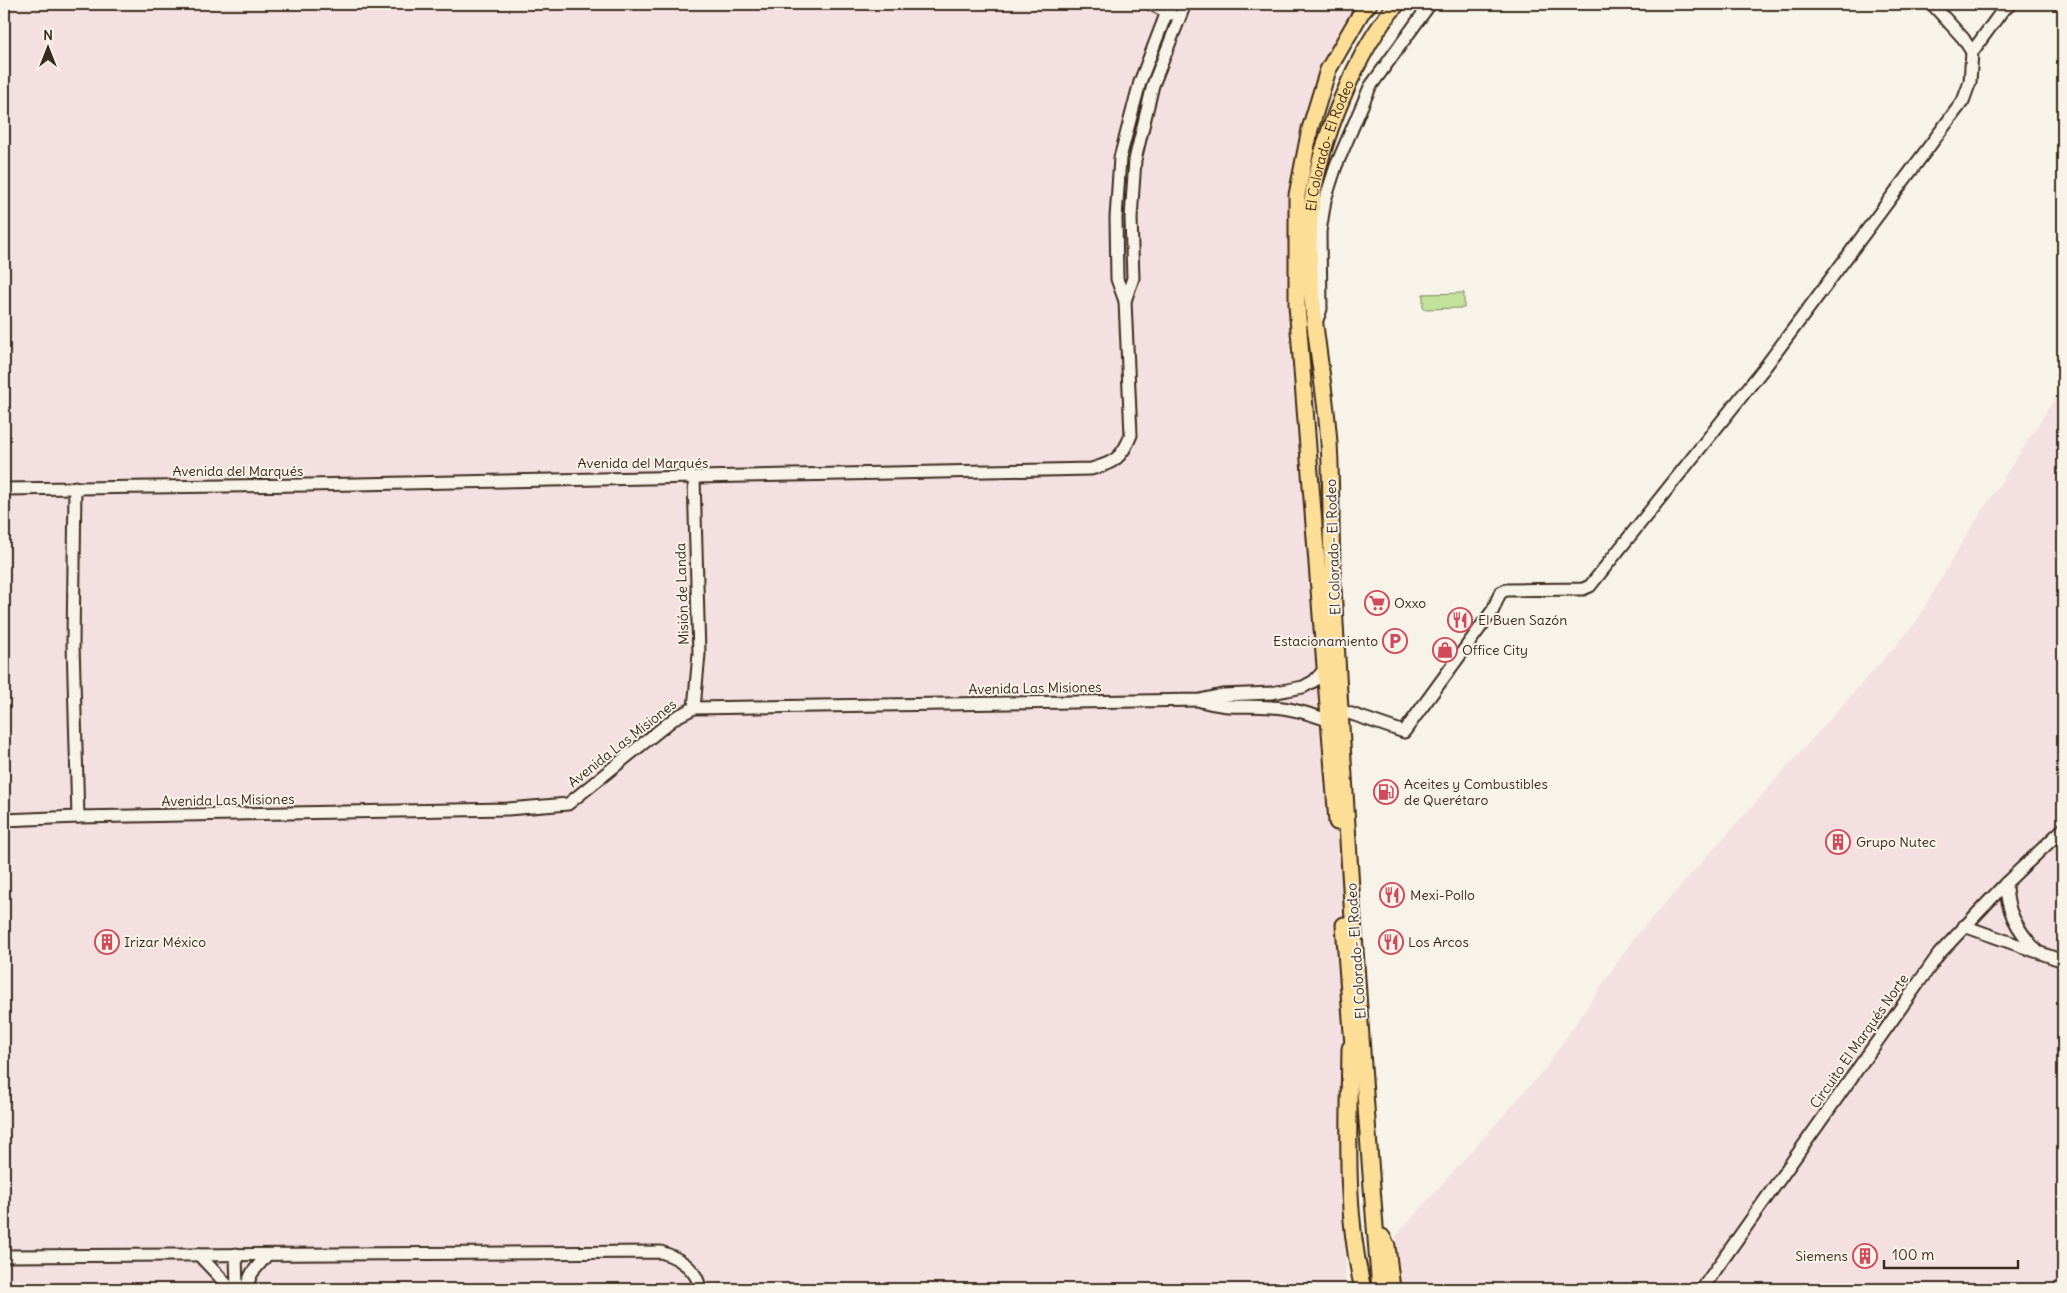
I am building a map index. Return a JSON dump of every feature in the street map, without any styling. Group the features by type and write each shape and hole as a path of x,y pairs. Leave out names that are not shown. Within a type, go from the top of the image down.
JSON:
{"main road":[{"name":"El Colorado- El Rodeo","path":"1369,4 1361,13 1328,70 1310,128 1297,195 1297,305 1330,721 1351,1024 1373,1289"},
{"name":"El Colorado- El Rodeo","path":"1380,1289 1340,710 1333,583 1329,442 1310,260 1312,201 1323,152 1351,77 1380,24 1397,4"},
{"path":"1351,1024 1348,1162 1356,1261 1363,1289"},
{"path":"1376,1227 1387,1246 1392,1289"}],"street":[{"path":"1151,4 1168,8 1178,18"},
{"path":"1132,111 1146,115 1153,86 1185,4"},
{"path":"1316,323 1321,309 1320,232 1325,200 1336,166 1370,86 1430,4"},
{"path":"1932,4 1963,38 1972,52"},
{"path":"1340,710 1404,732 1493,610 1500,593 1506,590 1583,589 1590,586 1765,366 1963,101 1970,82 1972,52 2002,11 2011,4"},
{"name":"Avenida del Marqués","path":"4,489 1091,470 1110,464 1125,450 1131,435 1125,301 1117,279 1116,218 1120,158 1140,82 1168,8"},
{"name":"Avenida del Marqués","path":"1125,301 1133,278 1130,218 1135,160 1146,115"},
{"name":"Misión de Landa","path":"694,478 699,654 694,708"},
{"path":"75,487 73,644 78,817"},
{"name":"Avenida Las Misiones","path":"4,820 508,809 568,804 676,717 694,708 1200,700 1222,695 1271,693 1303,687 1314,681 1326,668"},
{"name":"Avenida Las Misiones","path":"1200,700 1223,707 1273,707 1305,712 1330,721"},
{"name":"Circuito El Marqués Norte","path":"1702,1289 1939,954 2006,883 2063,829"},
{"path":"2006,883 2006,899 2011,916 2022,934 2039,953"},
{"path":"1964,926 2063,961"},
{"path":"4,1256 661,1252 680,1259 693,1272 700,1289"},
{"path":"236,1254 237,1289"},
{"path":"245,1289 252,1274 267,1255"},
{"path":"199,1256 231,1289"}],"shaded area":[{"path":"4,4 1369,4 1328,70 1297,195 1351,1024 1345,1289 4,1289"},
{"path":"2063,386 2063,1289 1400,1289 1396,1236 1544,1070 1635,937 1915,624 1966,536"}],"green space":[{"path":"1464,293 1464,308 1423,309 1423,294"}],"place":[{"name":"Oxxo","path":"1377,603"},
{"name":"El Buen Sazón","path":"1460,620"},
{"name":"Estacionamiento","path":"1395,641"},
{"name":"Office City","path":"1445,650"},
{"name":"Aceites y Combustibles de Querétaro","path":"1386,792"},
{"name":"Grupo Nutec","path":"1838,842"},
{"name":"Mexi-Pollo","path":"1392,895"},
{"name":"Irizar México","path":"107,942"},
{"name":"Los Arcos","path":"1391,942"},
{"name":"Siemens","path":"1865,1256"}]}
